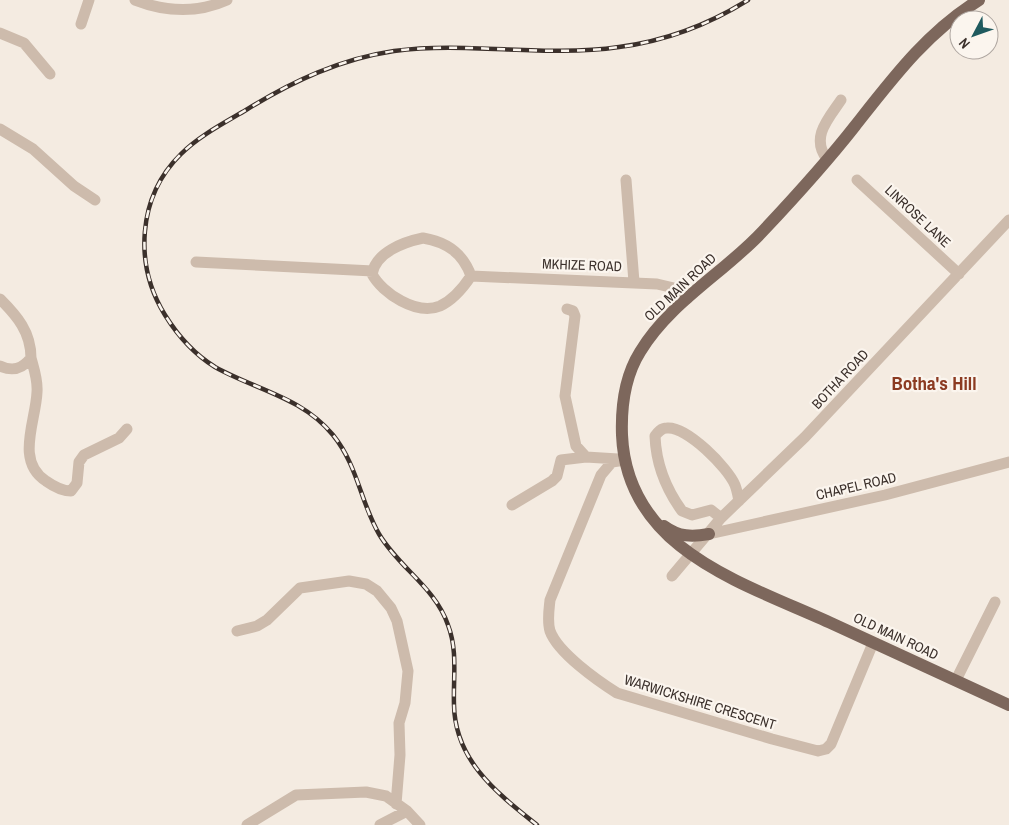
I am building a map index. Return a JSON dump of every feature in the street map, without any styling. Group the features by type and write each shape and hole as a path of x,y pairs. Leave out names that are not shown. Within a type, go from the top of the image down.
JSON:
{"main road":[{"name":"OLD MAIN ROAD","path":"979,0 958,14 923,45 883,89 827,159 755,239 655,330 639,354 631,371 622,408 625,460 628,475 648,515 670,539 691,556 745,584 1009,705"},
{"path":"648,515 680,535 709,534"}],"street":[{"path":"81,24 89,0"},
{"path":"135,0 164,9 180,10 213,6 227,0"},
{"path":"0,33 24,43 50,74"},
{"path":"827,159 822,153 820,134 841,100"},
{"path":"0,128 33,149 74,186 96,200"},
{"path":"626,180 634,282"},
{"name":"LINROSE LANE","path":"857,180 959,274"},
{"name":"BOTHA ROAD","path":"672,576 691,556 721,518 805,437 1009,220"},
{"path":"423,238 443,242 457,252 466,263 471,276 452,298 432,308 404,302 387,292 376,281 373,271 379,260 393,249 404,242 423,238"},
{"path":"196,262 373,271"},
{"name":"MKHIZE ROAD","path":"471,276 657,284 674,288 687,299"},
{"path":"0,299 16,315 27,332 38,392 30,438 30,459 31,466 40,477 57,487 71,491 77,484 79,462 84,454 119,438 127,428"},
{"path":"567,309 573,311 575,316 565,396 576,446 586,456"},
{"path":"0,366 11,370 20,368 31,358"},
{"path":"721,518 711,510 692,515 682,511 662,474 655,445 655,436 659,431 666,428 674,428 698,442 728,473 736,485 739,500"},
{"path":"512,505 552,481 557,476 561,460 586,456 625,460"},
{"name":"WARWICKSHIRE CRESCENT","path":"625,460 612,462 601,475 550,600 550,629 554,640 599,682 618,693 818,751 826,749 831,744 874,643"},
{"name":"CHAPEL ROAD","path":"709,534 725,532 885,495 1009,462"},
{"path":"237,631 258,626 300,588 349,581 366,584 377,591 391,608 397,621 408,671 407,693 399,723 400,755 396,804"},
{"path":"956,680 996,602"},
{"path":"246,825 266,815 286,800 309,793 366,792 386,796 407,811 420,825"},
{"path":"380,825 407,811"}],"railway":[{"path":"537,825 493,788 470,759 456,725 454,655 448,625 435,600 426,588 396,557 379,534 367,509 354,471 333,435 321,422 293,403 207,362 187,344 165,315 148,275 145,253 148,211 166,171 196,141 264,99 299,81 336,66 374,55 422,48 563,51 619,47 653,41 686,31 748,0"}],"district":[{"name":"Botha's Hill","path":"934,383"}]}
